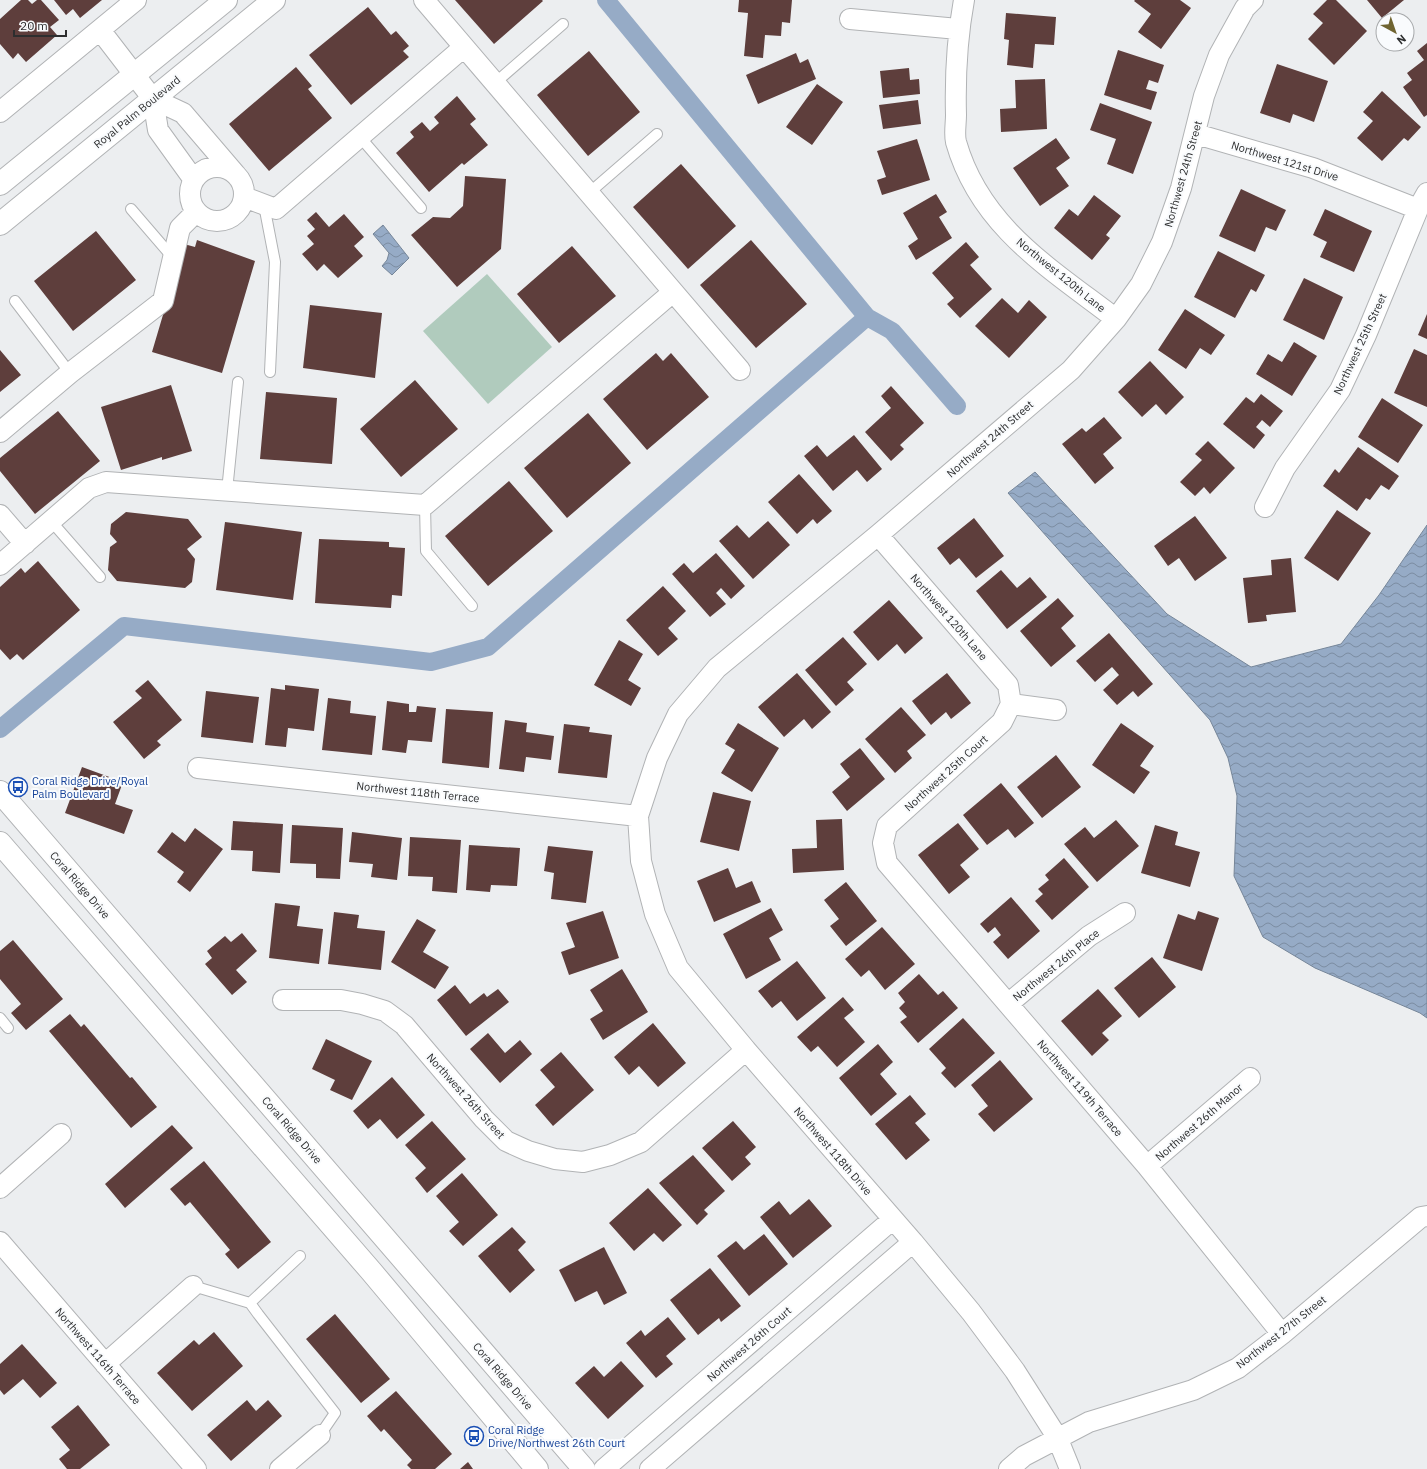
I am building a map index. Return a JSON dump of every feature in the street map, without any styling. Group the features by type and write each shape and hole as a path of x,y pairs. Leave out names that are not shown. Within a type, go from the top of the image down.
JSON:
{"main road":[{"path":"0,184 226,0"},
{"name":"Royal Palm Boulevard","path":"0,224 274,0"},
{"name":"Coral Ridge Drive","path":"0,792 584,1469"},
{"path":"0,842 371,1271 538,1469"},
{"path":"150,1017 176,996"}],"street":[{"path":"0,112 136,0"},
{"path":"424,0 740,370"},
{"name":"Northwest 120th Lane","path":"964,0 958,29 955,97 956,141 973,184 993,216 1024,248 1116,319"},
{"name":"Northwest 24th Street","path":"638,816 657,758 678,714 717,668 878,535 1071,370 1116,319 1141,284 1162,242 1181,188 1196,134 1204,96 1219,55 1245,8 1253,0"},
{"path":"850,19 958,29"},
{"path":"100,30 154,99 183,113 236,175 243,188 244,197 242,206 236,214 221,221 208,219 196,212 190,198 190,188 194,180 201,172 209,168 220,167 229,170 236,175"},
{"path":"244,197 276,209 464,47"},
{"path":"154,99 158,130 194,180"},
{"name":"Northwest 121st Drive","path":"1196,134 1422,201"},
{"name":"Northwest 25th Street","path":"1265,507 1285,468 1340,390 1366,335 1422,201"},
{"path":"0,432 70,372 163,301 180,228 196,212"},
{"path":"0,565 89,488 106,482 425,505 673,292"},
{"path":"0,515 25,544"},
{"name":"Northwest 120th Lane","path":"878,535 1008,685 1011,704"},
{"path":"1011,704 1056,710"},
{"name":"Northwest 25th Court","path":"883,843 887,826 1002,722 1011,704"},
{"name":"Northwest 118th Terrace","path":"198,768 638,816"},
{"name":"Northwest 118th Drive","path":"638,816 643,868 655,914 678,968 746,1050 913,1242 971,1312 1015,1371 1058,1437 1070,1469"},
{"name":"Northwest 119th Terrace","path":"883,843 887,862 1147,1166 1282,1334"},
{"name":"Northwest 26th Place","path":"1008,1004 1089,936 1125,913"},
{"name":"Northwest 26th Street","path":"283,1000 341,1000 362,1004 384,1011 404,1025 484,1119 506,1141 528,1151 555,1159 582,1162 610,1155 641,1142 746,1050"},
{"name":"Northwest 26th Manor","path":"1147,1166 1250,1078"},
{"path":"0,1188 61,1134"},
{"name":"Northwest 27th Street","path":"1009,1469 1024,1456 1089,1422 1193,1390 1238,1368 1282,1334 1421,1217 1427,1216"},
{"name":"Northwest 26th Court","path":"604,1469 893,1219"},
{"name":"Northwest 116th Terrace","path":"0,1242 196,1469"},
{"path":"650,1469 913,1242"},
{"path":"105,1364 193,1286"},
{"path":"280,1469 320,1435"}],"lane":[{"path":"495,83 563,24"},
{"path":"589,193 657,134"},
{"path":"360,137 421,208"},
{"path":"264,205 275,262 270,372"},
{"path":"131,209 174,259"},
{"path":"15,301 70,372"},
{"path":"226,491 238,382"},
{"path":"425,505 426,551 472,606"},
{"path":"51,521 100,577"},
{"path":"0,1018 8,1028"},
{"path":"250,1303 300,1256"},
{"path":"193,1286 250,1303 335,1413 320,1435"}],"green space":[{"path":"487,274 552,347 488,404 423,331"}],"water":[{"path":"383,225 409,258 392,275 382,266 387,260 389,253 373,234"},
{"path":"1035,472 1167,614 1251,667 1341,644 1379,595 1427,525 1427,1018 1420,1013 1315,968 1263,937 1234,876 1237,796 1228,758 1210,720 1008,493"}],"building":[{"path":"21,0 28,0 32,4 37,0 41,0 59,20 50,27 57,35 26,62 18,53 13,59 0,44 0,19"},
{"path":"54,0 102,0 80,18 73,9 66,15"},
{"path":"455,0 542,0 543,1 494,44"},
{"path":"739,0 792,0 790,23 782,22 781,36 765,35 763,58 744,56 748,13 738,12"},
{"path":"1180,0 1191,8 1161,49 1138,32 1151,14 1134,1"},
{"path":"1327,0 1336,0 1367,31 1334,65 1308,39 1323,23 1313,14"},
{"path":"1367,0 1404,0 1389,12 1377,12"},
{"path":"368,7 391,35 396,31 409,46 403,51 409,57 351,105 309,55"},
{"path":"1006,13 1056,17 1054,45 1035,44 1033,68 1007,65 1009,40 1004,39"},
{"path":"1427,43 1427,115 1424,117 1403,87 1412,80 1407,73 1424,60 1417,51"},
{"path":"1118,50 1164,65 1158,83 1149,80 1146,89 1157,92 1151,110 1104,95"},
{"path":"589,51 640,112 588,156 537,95"},
{"path":"796,53 800,63 808,59 816,79 758,104 746,75"},
{"path":"1277,64 1328,81 1314,122 1293,114 1290,123 1260,113"},
{"path":"296,67 312,86 308,89 332,118 269,171 229,124"},
{"path":"909,68 910,80 919,79 920,94 883,98 880,71"},
{"path":"1045,79 1047,129 1001,132 1000,109 1016,108 1015,80"},
{"path":"817,84 843,102 812,145 786,127"},
{"path":"1382,91 1421,127 1408,141 1404,138 1382,161 1357,138 1373,121 1363,112"},
{"path":"457,96 476,119 470,124 488,145 464,165 462,163 429,192 396,153 414,137 410,132 422,122 430,131 439,123 434,117"},
{"path":"918,100 921,124 883,129 879,105"},
{"path":"1100,103 1152,122 1133,174 1107,164 1116,139 1090,130"},
{"path":"1056,138 1070,158 1056,168 1069,186 1040,206 1013,168"},
{"path":"917,139 930,180 882,195 877,180 886,177 877,151"},
{"path":"681,164 736,226 688,269 633,207"},
{"path":"465,176 506,179 501,249 457,287 411,235 433,217 450,218 463,206"},
{"path":"1241,189 1286,210 1276,231 1266,227 1255,252 1219,236"},
{"path":"936,194 947,212 939,217 952,238 916,260 908,246 918,239 903,213"},
{"path":"1094,195 1121,216 1106,235 1110,238 1092,260 1054,228 1069,209 1078,216"},
{"path":"1325,209 1372,231 1354,272 1320,257 1327,242 1313,235"},
{"path":"316,212 329,227 344,214 364,237 354,246 363,256 338,278 324,264 317,271 302,254 314,244 307,236 315,229 307,220"},
{"path":"96,231 136,280 73,331 34,281"},
{"path":"197,240 255,261 222,373 152,352 184,244 195,247"},
{"path":"751,240 807,304 756,348 700,285"},
{"path":"966,242 979,257 970,265 992,289 960,318 947,304 954,298 932,273"},
{"path":"572,246 616,296 559,343 517,294"},
{"path":"1218,251 1265,275 1256,292 1251,289 1235,318 1194,297"},
{"path":"1304,278 1343,297 1324,340 1283,320"},
{"path":"1002,298 1018,313 1029,300 1047,317 1009,358 975,326"},
{"path":"310,305 382,313 375,378 303,368"},
{"path":"1185,309 1225,335 1211,355 1200,348 1186,369 1158,350"},
{"path":"1427,314 1427,339 1418,335"},
{"path":"1294,342 1317,356 1292,396 1256,374 1268,354 1282,362"},
{"path":"1414,349 1427,355 1427,407 1394,393"},
{"path":"0,350 21,375 0,392"},
{"path":"656,353 663,361 671,353 709,397 647,450 603,399"},
{"path":"1150,361 1184,397 1166,415 1156,404 1142,417 1118,392"},
{"path":"415,380 458,429 401,477 360,429"},
{"path":"171,385 192,451 162,460 162,457 121,470 101,407"},
{"path":"891,386 924,423 900,445 904,449 891,461 865,432 891,408 881,396"},
{"path":"266,392 337,398 332,464 260,459"},
{"path":"1261,394 1283,411 1270,427 1262,420 1256,427 1265,435 1254,449 1223,424 1246,397 1254,403"},
{"path":"1382,398 1423,425 1398,463 1358,437"},
{"path":"58,411 100,461 35,514 0,471 0,458"},
{"path":"588,413 631,463 567,518 524,468"},
{"path":"1104,417 1122,438 1103,454 1114,468 1095,484 1062,444 1082,428 1086,432"},
{"path":"854,435 882,469 867,482 857,470 833,491 804,456 817,445 827,457"},
{"path":"1208,441 1235,468 1210,494 1204,487 1195,496 1180,482 1202,460 1195,454"},
{"path":"1358,447 1399,476 1389,490 1381,485 1370,500 1366,498 1357,511 1323,486 1335,469 1339,473"},
{"path":"799,474 832,511 817,524 813,519 797,534 768,502"},
{"path":"509,481 553,531 488,586 445,536"},
{"path":"1337,510 1371,533 1338,581 1304,558"},
{"path":"126,512 188,519 202,537 187,549 195,559 192,582 185,588 117,581 108,570 110,547 117,542 110,534 111,524"},
{"path":"1195,516 1227,558 1195,581 1179,558 1168,566 1154,546"},
{"path":"974,518 1004,556 976,578 959,558 950,565 937,548"},
{"path":"768,521 790,545 753,579 719,541 737,525 749,538"},
{"path":"225,522 302,532 293,600 216,590"},
{"path":"319,539 389,542 389,547 405,548 402,596 392,595 391,608 315,603"},
{"path":"716,553 745,586 731,599 721,588 716,593 726,604 710,617 672,574 684,563 693,573"},
{"path":"1291,558 1296,612 1266,615 1267,621 1248,623 1243,578 1272,575 1271,560"},
{"path":"38,561 80,610 23,660 17,654 10,660 0,649 0,587 21,568 25,573"},
{"path":"1001,570 1017,588 1030,577 1047,597 1007,629 976,591"},
{"path":"663,586 686,611 668,628 678,639 658,656 626,620"},
{"path":"1058,598 1074,616 1061,628 1076,646 1051,667 1020,631"},
{"path":"889,600 923,638 905,654 897,644 878,661 853,632"},
{"path":"1109,633 1153,684 1138,697 1133,691 1117,705 1103,690 1119,675 1112,667 1095,682 1076,661"},
{"path":"843,637 867,664 847,682 854,690 836,706 805,670"},
{"path":"619,640 643,654 628,680 641,688 631,706 594,685"},
{"path":"797,673 831,712 812,729 804,719 784,737 758,707"},
{"path":"947,673 971,703 951,719 946,712 931,725 912,701"},
{"path":"148,680 182,720 157,741 161,745 144,759 113,722 142,698 135,691"},
{"path":"285,685 319,689 314,731 288,728 286,747 265,745 271,688 285,690"},
{"path":"206,691 259,697 253,743 201,737"},
{"path":"328,698 351,701 350,713 376,716 372,755 322,750"},
{"path":"387,701 409,704 409,712 416,712 417,706 436,708 432,742 408,740 406,753 382,750"},
{"path":"901,707 926,735 907,751 912,758 895,773 865,739"},
{"path":"446,709 493,712 489,768 442,763"},
{"path":"505,720 527,723 526,732 554,736 551,760 526,757 524,772 499,769"},
{"path":"738,723 779,748 752,792 721,773 735,750 725,744"},
{"path":"1121,723 1154,746 1140,766 1150,772 1134,794 1092,765"},
{"path":"564,724 590,727 589,732 612,735 607,778 558,773"},
{"path":"860,748 885,779 847,811 832,792 850,777 840,764"},
{"path":"1056,755 1081,787 1042,818 1017,787"},
{"path":"82,767 123,782 115,804 133,810 124,834 65,813"},
{"path":"1001,783 1034,823 1015,838 1008,829 987,845 963,815"},
{"path":"713,792 751,801 739,851 700,842"},
{"path":"842,819 844,870 793,873 792,849 817,848 816,820"},
{"path":"1116,820 1139,846 1097,882 1064,844 1085,827 1094,838"},
{"path":"233,821 283,824 280,873 252,871 253,851 231,850"},
{"path":"958,823 979,849 960,865 970,877 949,894 918,855"},
{"path":"292,825 343,828 340,879 316,878 316,864 290,863"},
{"path":"1155,825 1178,832 1175,845 1200,852 1190,887 1141,873"},
{"path":"195,828 223,849 190,892 177,882 184,872 157,852 172,832 185,842"},
{"path":"352,832 402,838 397,880 371,877 373,864 349,862"},
{"path":"410,837 461,840 457,893 432,891 433,877 408,876"},
{"path":"469,845 520,848 517,886 491,885 490,892 466,890"},
{"path":"548,846 593,851 586,903 551,899 554,873 544,871"},
{"path":"1064,858 1089,887 1052,920 1035,901 1043,894 1038,889 1049,880 1045,875"},
{"path":"728,868 736,888 752,881 761,902 714,922 697,881"},
{"path":"846,882 877,921 846,946 830,926 839,919 824,900"},
{"path":"1011,897 1040,931 1008,959 993,942 1001,935 995,927 988,933 980,924"},
{"path":"275,903 300,906 297,926 323,929 319,964 269,958"},
{"path":"771,908 783,930 769,938 781,960 746,979 723,934"},
{"path":"603,911 619,958 569,975 561,952 575,947 566,923"},
{"path":"1198,911 1219,918 1202,971 1163,958 1178,914 1195,920"},
{"path":"334,912 359,915 357,928 385,931 381,970 328,964"},
{"path":"417,919 436,930 423,952 449,967 435,989 391,962"},
{"path":"882,927 915,964 885,990 869,970 861,977 845,959"},
{"path":"242,933 257,951 236,970 247,982 232,995 205,964 212,958 207,951 225,936 231,942"},
{"path":"13,940 63,999 26,1030 11,1013 21,1004 0,979 0,951"},
{"path":"1152,957 1176,987 1139,1018 1114,988"},
{"path":"797,961 826,998 797,1021 781,1001 772,1008 758,991"},
{"path":"622,969 648,1012 603,1040 590,1019 603,1011 590,990"},
{"path":"919,974 938,995 943,991 958,1008 918,1043 900,1022 907,1017 899,1008 905,1002 898,993"},
{"path":"455,985 470,1004 484,993 487,997 498,989 509,1002 466,1036 437,1000"},
{"path":"1098,989 1122,1016 1102,1033 1109,1040 1092,1056 1061,1021"},
{"path":"843,997 854,1010 844,1018 865,1042 837,1067 818,1046 811,1052 797,1037"},
{"path":"70,1014 81,1027 84,1024 157,1107 131,1128 49,1031"},
{"path":"963,1018 995,1053 955,1088 941,1073 946,1068 929,1049"},
{"path":"653,1023 686,1063 658,1087 639,1066 629,1075 614,1057"},
{"path":"488,1033 505,1053 520,1040 532,1054 500,1083 470,1049"},
{"path":"326,1039 372,1061 352,1100 330,1090 335,1080 312,1069"},
{"path":"878,1044 893,1062 880,1074 897,1094 871,1116 839,1078"},
{"path":"561,1052 594,1090 553,1126 535,1105 555,1087 540,1070"},
{"path":"1000,1060 1033,1099 994,1132 978,1114 988,1106 971,1085"},
{"path":"392,1077 425,1115 397,1139 380,1119 368,1129 353,1111"},
{"path":"910,1095 926,1114 915,1123 930,1140 906,1160 875,1124"},
{"path":"432,1121 466,1159 427,1193 415,1178 426,1168 405,1145"},
{"path":"733,1121 756,1147 745,1157 751,1164 732,1181 702,1148"},
{"path":"172,1125 193,1148 125,1208 105,1184"},
{"path":"693,1155 725,1191 704,1210 708,1214 697,1225 659,1183"},
{"path":"204,1161 271,1242 238,1269 225,1254 230,1250 190,1202 185,1206 170,1189"},
{"path":"462,1173 498,1215 463,1246 449,1231 459,1222 436,1196"},
{"path":"648,1188 682,1225 663,1242 654,1233 634,1251 609,1223"},
{"path":"809,1199 832,1226 793,1258 760,1217 779,1201 790,1215"},
{"path":"512,1227 526,1242 518,1250 535,1270 510,1293 478,1256"},
{"path":"764,1234 788,1264 749,1296 717,1256 736,1241 744,1250"},
{"path":"604,1247 627,1293 604,1305 597,1291 575,1302 559,1270"},
{"path":"710,1268 741,1306 721,1322 719,1318 698,1335 670,1300"},
{"path":"335,1314 390,1379 361,1403 306,1339"},
{"path":"668,1317 686,1339 666,1356 673,1364 656,1378 626,1343 641,1330 645,1336"},
{"path":"214,1332 243,1366 192,1411 157,1373 194,1340 199,1345"},
{"path":"22,1344 57,1383 40,1398 23,1379 4,1395 0,1390 0,1364"},
{"path":"621,1361 644,1386 608,1419 575,1383 594,1366 604,1377"},
{"path":"396,1391 452,1454 435,1469 411,1469 407,1465 412,1460 384,1429 381,1432 367,1416"},
{"path":"247,1400 256,1411 268,1400 282,1416 231,1461 207,1435"},
{"path":"78,1405 110,1445 80,1469 67,1469 59,1459 70,1450 51,1427"},
{"path":"468,1462 473,1469 460,1469"}],"waterway":[{"path":"0,729 124,626 431,662 488,647 867,317 606,0"},
{"path":"867,317 892,331 957,406"}],"place":[{"name":"Coral Ridge Drive/Royal Palm Boulevard","path":"18,787"},
{"name":"Coral Ridge Drive/Northwest 26th Court","path":"474,1436"}]}
